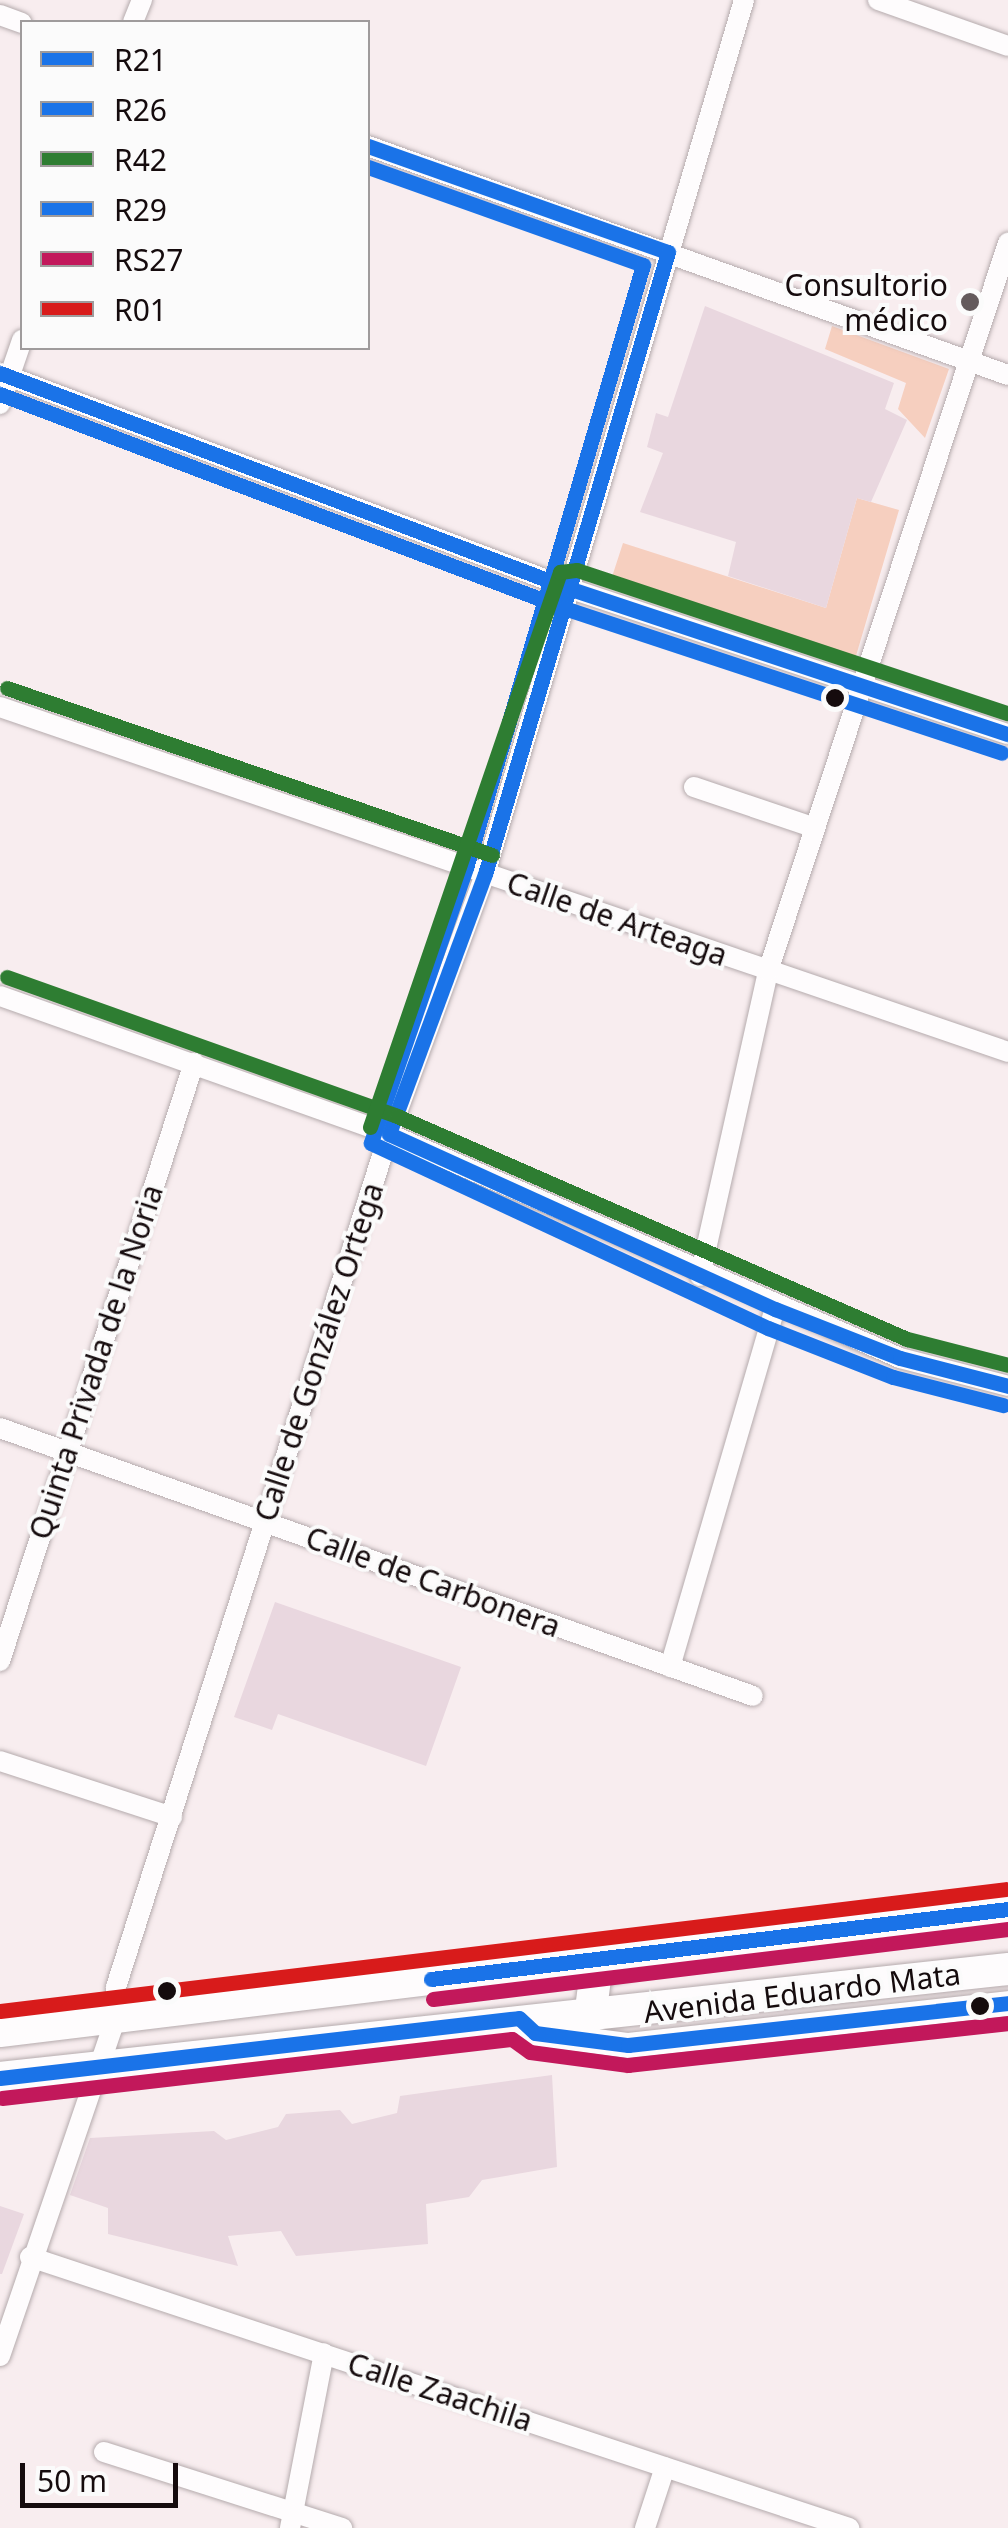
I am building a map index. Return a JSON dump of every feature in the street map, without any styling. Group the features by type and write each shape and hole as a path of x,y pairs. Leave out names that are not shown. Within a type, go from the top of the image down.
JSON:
{"main road":[{"name":"Avenida Eduardo Mata","path":"0,2030 1008,1909"},
{"path":"590,2017 596,1971 700,1958 732,1942"},
{"name":"Avenida Eduardo Mata","path":"0,2078 94,2064 519,2018 590,2017 1008,1969"}],"street":[{"name":"Calle de González Ortega","path":"0,2356 94,2064 116,2018 116,1987 389,1134 485,874 744,0"},
{"path":"878,0 1008,46"},
{"path":"370,147 1008,375"},
{"path":"700,1276 768,971 812,827 862,688 1008,243"},
{"path":"0,404 5,375 20,344"},
{"path":"5,375 571,589 1008,734"},
{"name":"Calle de Arteaga","path":"0,706 1008,1052"},
{"path":"694,787 812,827"},
{"path":"1,1000 194,1063 389,1134 775,1309 900,1358 1006,1379"},
{"name":"Quinta Privada de la Noria","path":"0,1661 194,1063"},
{"path":"670,1667 775,1309"},
{"name":"Calle de Carbonera","path":"0,1428 753,1696"},
{"path":"0,1761 172,1817"},
{"path":"519,2018 535,2032 628,2045 1008,2003"},
{"name":"Calle Zaachila","path":"30,2257 849,2528"},
{"path":"293,2521 324,2353"},
{"path":"104,2452 293,2521 342,2528"},
{"path":"646,2528 665,2466"}],"shaded area":[{"path":"832,326 949,369 925,438 898,409 906,383 825,349"},
{"path":"857,498 899,510 853,666 610,583 623,543 826,608"}],"building":[{"path":"705,306 894,383 885,409 907,420 871,502 857,498 826,608 728,576 736,542 640,512 663,453 647,447 656,413 668,417"},
{"path":"275,1602 461,1667 426,1766 278,1714 272,1730 234,1717"},
{"path":"552,2075 557,2167 482,2180 469,2197 426,2204 428,2244 296,2256 281,2231 228,2236 238,2266 108,2234 108,2208 70,2195 90,2138 214,2131 226,2140 278,2127 286,2114 340,2110 352,2124 397,2113 400,2096"},
{"path":"0,2206 24,2214 2,2274 0,2274"}],"transit line":[{"name":"R21","path":"370,147 668,252 485,874 389,1134 775,1309 900,1358 1008,1386"},
{"name":"R26","path":"370,168 643,265 466,868 371,1143 768,1328 893,1377 1003,1405"},
{"name":"R21","path":"0,373 571,589 1008,734"},
{"name":"R26","path":"0,394 564,608 1002,753"},
{"name":"R42","path":"370,1127 560,572 577,570 1008,713"},
{"name":"R42","path":"7,688 492,855"},
{"name":"R42","path":"7,977 397,1116 907,1339 1008,1365"},
{"name":"R01","path":"0,2011 1006,1889"},
{"name":"R29","path":"431,1979 1008,1909"},
{"name":"RS27","path":"433,1999 1008,1929"},
{"name":"R29","path":"0,2078 519,2018 535,2033 628,2045 1008,2003"},
{"name":"RS27","path":"2,2098 512,2039 530,2052 628,2065 1008,2023"}],"place":[{"name":"Consultorio médico","path":"970,302"}]}
